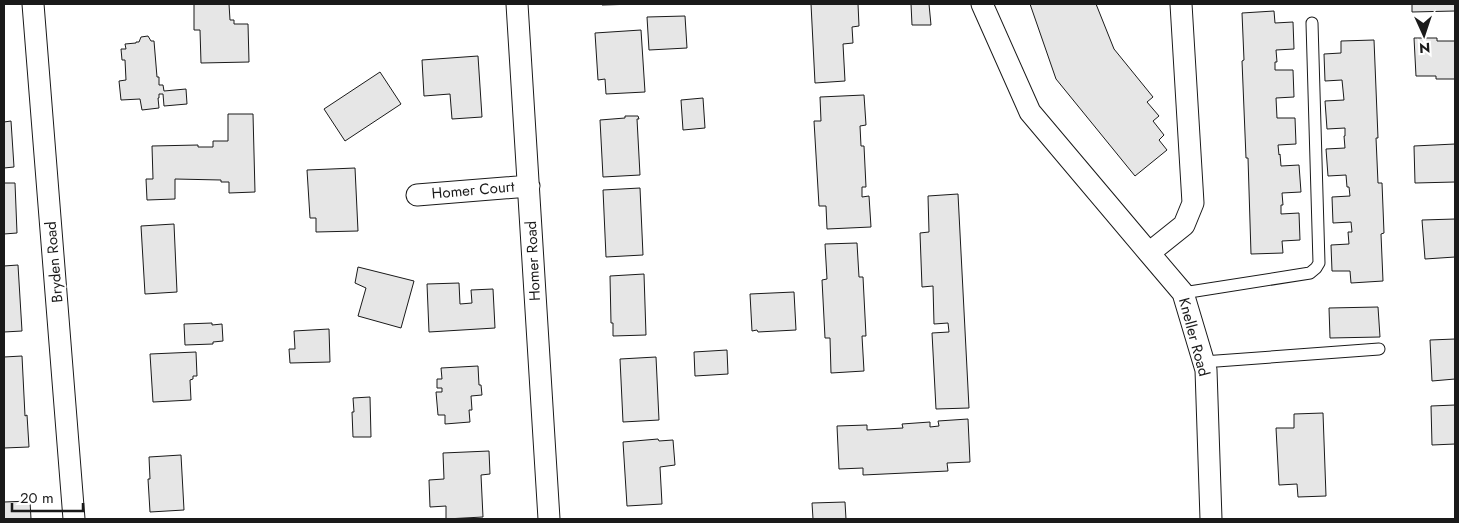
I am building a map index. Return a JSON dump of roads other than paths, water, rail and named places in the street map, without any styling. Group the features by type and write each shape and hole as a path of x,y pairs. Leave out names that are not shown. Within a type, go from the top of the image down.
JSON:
{"street":[{"name":"Bryden Road","path":"33,4 74,519"},
{"name":"Homer Road","path":"517,4 549,519"},
{"path":"1149,253 1184,225 1193,203 1181,4"},
{"name":"Kneller Road","path":"986,12 1030,112 1183,293 1206,370 1211,519"},
{"name":"Homer Court","path":"417,195 529,186"}],"lane":[{"path":"1183,293 1310,272 1319,263 1312,23"},
{"path":"1203,362 1379,349"}]}
